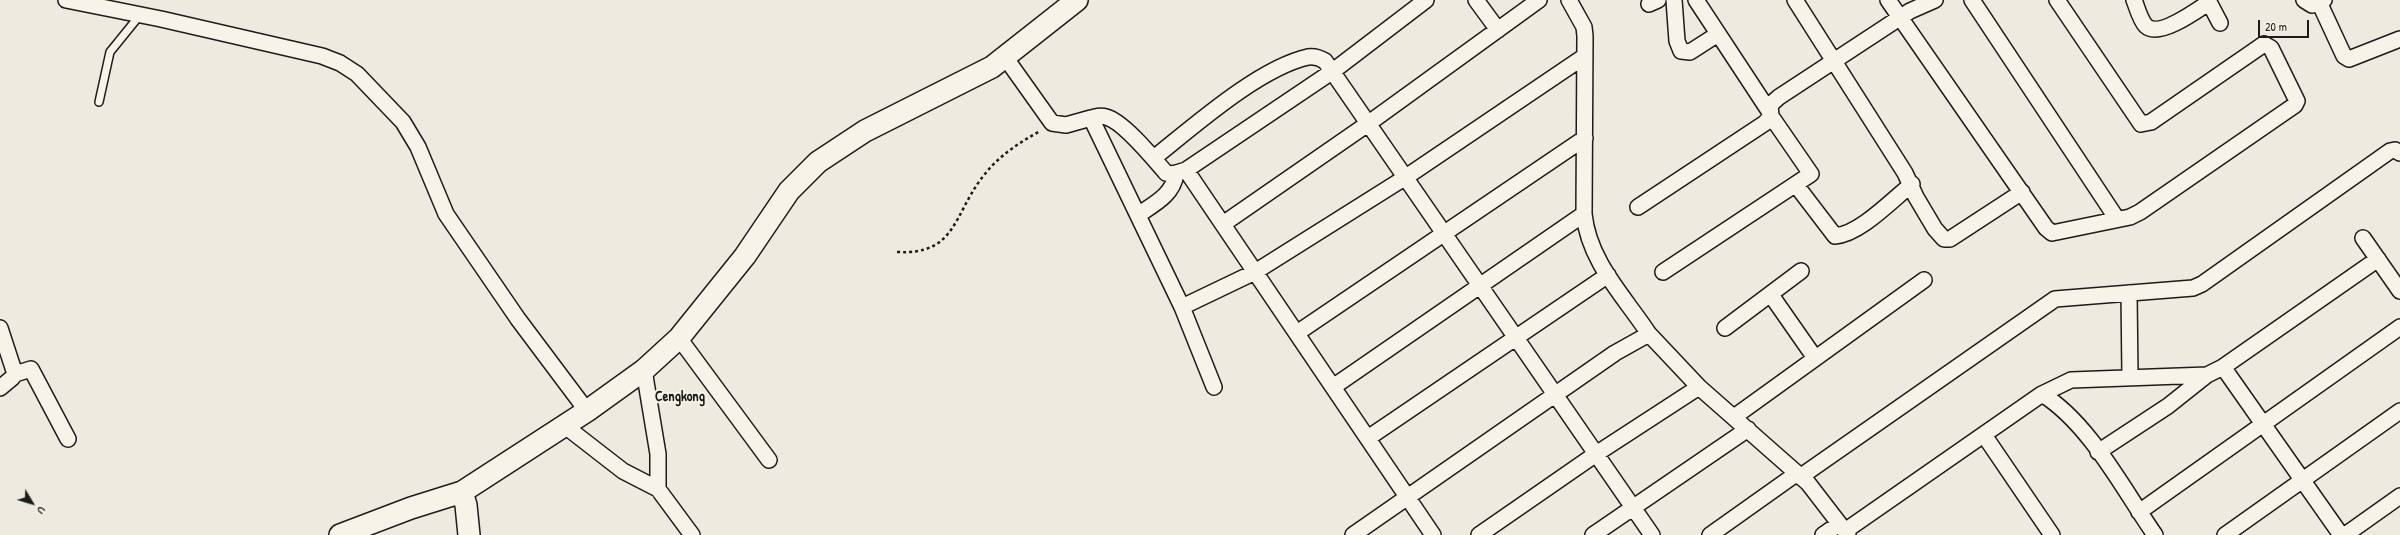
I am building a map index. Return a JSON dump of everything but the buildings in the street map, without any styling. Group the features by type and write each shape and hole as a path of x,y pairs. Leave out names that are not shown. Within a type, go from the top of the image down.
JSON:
{"street":[{"path":"66,0 322,56 340,63 357,74 403,122 418,146 446,214 518,320 587,411"},
{"path":"340,535 411,508 462,492 565,426 644,370 679,338 745,256 789,191 818,162 865,131 981,73 1005,57 1077,0"},
{"path":"1476,0 1498,30"},
{"path":"1223,224 1369,123 1539,0"},
{"path":"1569,0 1584,27 1584,214 1586,234 1590,245 1608,276 1649,334 1699,387 1748,428 1817,494 1844,530"},
{"path":"1674,0 1677,41 1681,52 1690,52 1718,34"},
{"path":"1663,272 1796,185 1810,174 1696,0"},
{"path":"1795,0 1835,60 1912,184 1916,197 1935,229 1944,239 1950,239 2022,192"},
{"path":"1888,0 2052,233 2130,217 2140,212 2295,105 2296,97 2271,48 2264,44 2151,122 2141,124 2056,0"},
{"path":"1638,207 1765,123 1770,113 1770,105 1779,97 1900,18 1935,0"},
{"path":"1972,0 2117,219"},
{"path":"2134,0 2146,26 2154,29 2164,29 2208,2 2220,23"},
{"path":"2304,0 2309,5 2322,1 2344,56 2349,59 2400,39"},
{"path":"1138,215 1170,191 1181,172 1333,71 1423,1"},
{"path":"1155,157 1231,98 1271,73 1309,56 1325,61 1652,535"},
{"path":"1182,307 1256,272 1406,177 1585,56"},
{"path":"1005,57 1052,123 1066,125 1098,116 1112,119 1155,157 1166,173 1181,172"},
{"path":"1090,118 1182,307 1214,387"},
{"path":"1297,333 1585,138"},
{"path":"1710,535 2055,299 2185,290 2202,284 2390,151 2394,150 2400,153"},
{"path":"1181,172 1223,224 1433,535"},
{"path":"1796,185 1835,236 1842,236 1859,227 1912,184"},
{"path":"1333,387 1584,214"},
{"path":"2363,238 2400,291"},
{"path":"2098,452 2168,406 2207,375 2223,367 2378,259"},
{"path":"1725,328 1801,271"},
{"path":"1368,438 1608,276"},
{"path":"1734,416 1924,280"},
{"path":"2129,293 2130,377"},
{"path":"1771,295 1815,358"},
{"path":"2139,512 2400,327"},
{"path":"0,328 15,374"},
{"path":"1353,535 1615,353 1649,334"},
{"path":"679,338 769,460"},
{"path":"2223,367 2341,535"},
{"path":"0,388 15,374 31,369 68,439"},
{"path":"644,370 658,454 658,489"},
{"path":"1823,535 1844,530 2042,394 2071,380 2207,375"},
{"path":"1479,535 1596,454 1699,387"},
{"path":"2042,394 2066,411 2098,452 2155,535"},
{"path":"2225,535 2400,411"},
{"path":"565,426 623,471 658,489 692,535"},
{"path":"1593,535 1748,428"},
{"path":"1984,435 2046,533"},
{"path":"462,492 466,504 469,535"},
{"path":"2345,535 2400,496"}],"lane":[{"path":"99,102 110,52 140,15"}],"path":[{"path":"897,252 915,253 940,244 954,225 968,197 992,166 1011,148 1052,123"}],"district":[{"name":"Cengkong","path":"680,397"}]}
